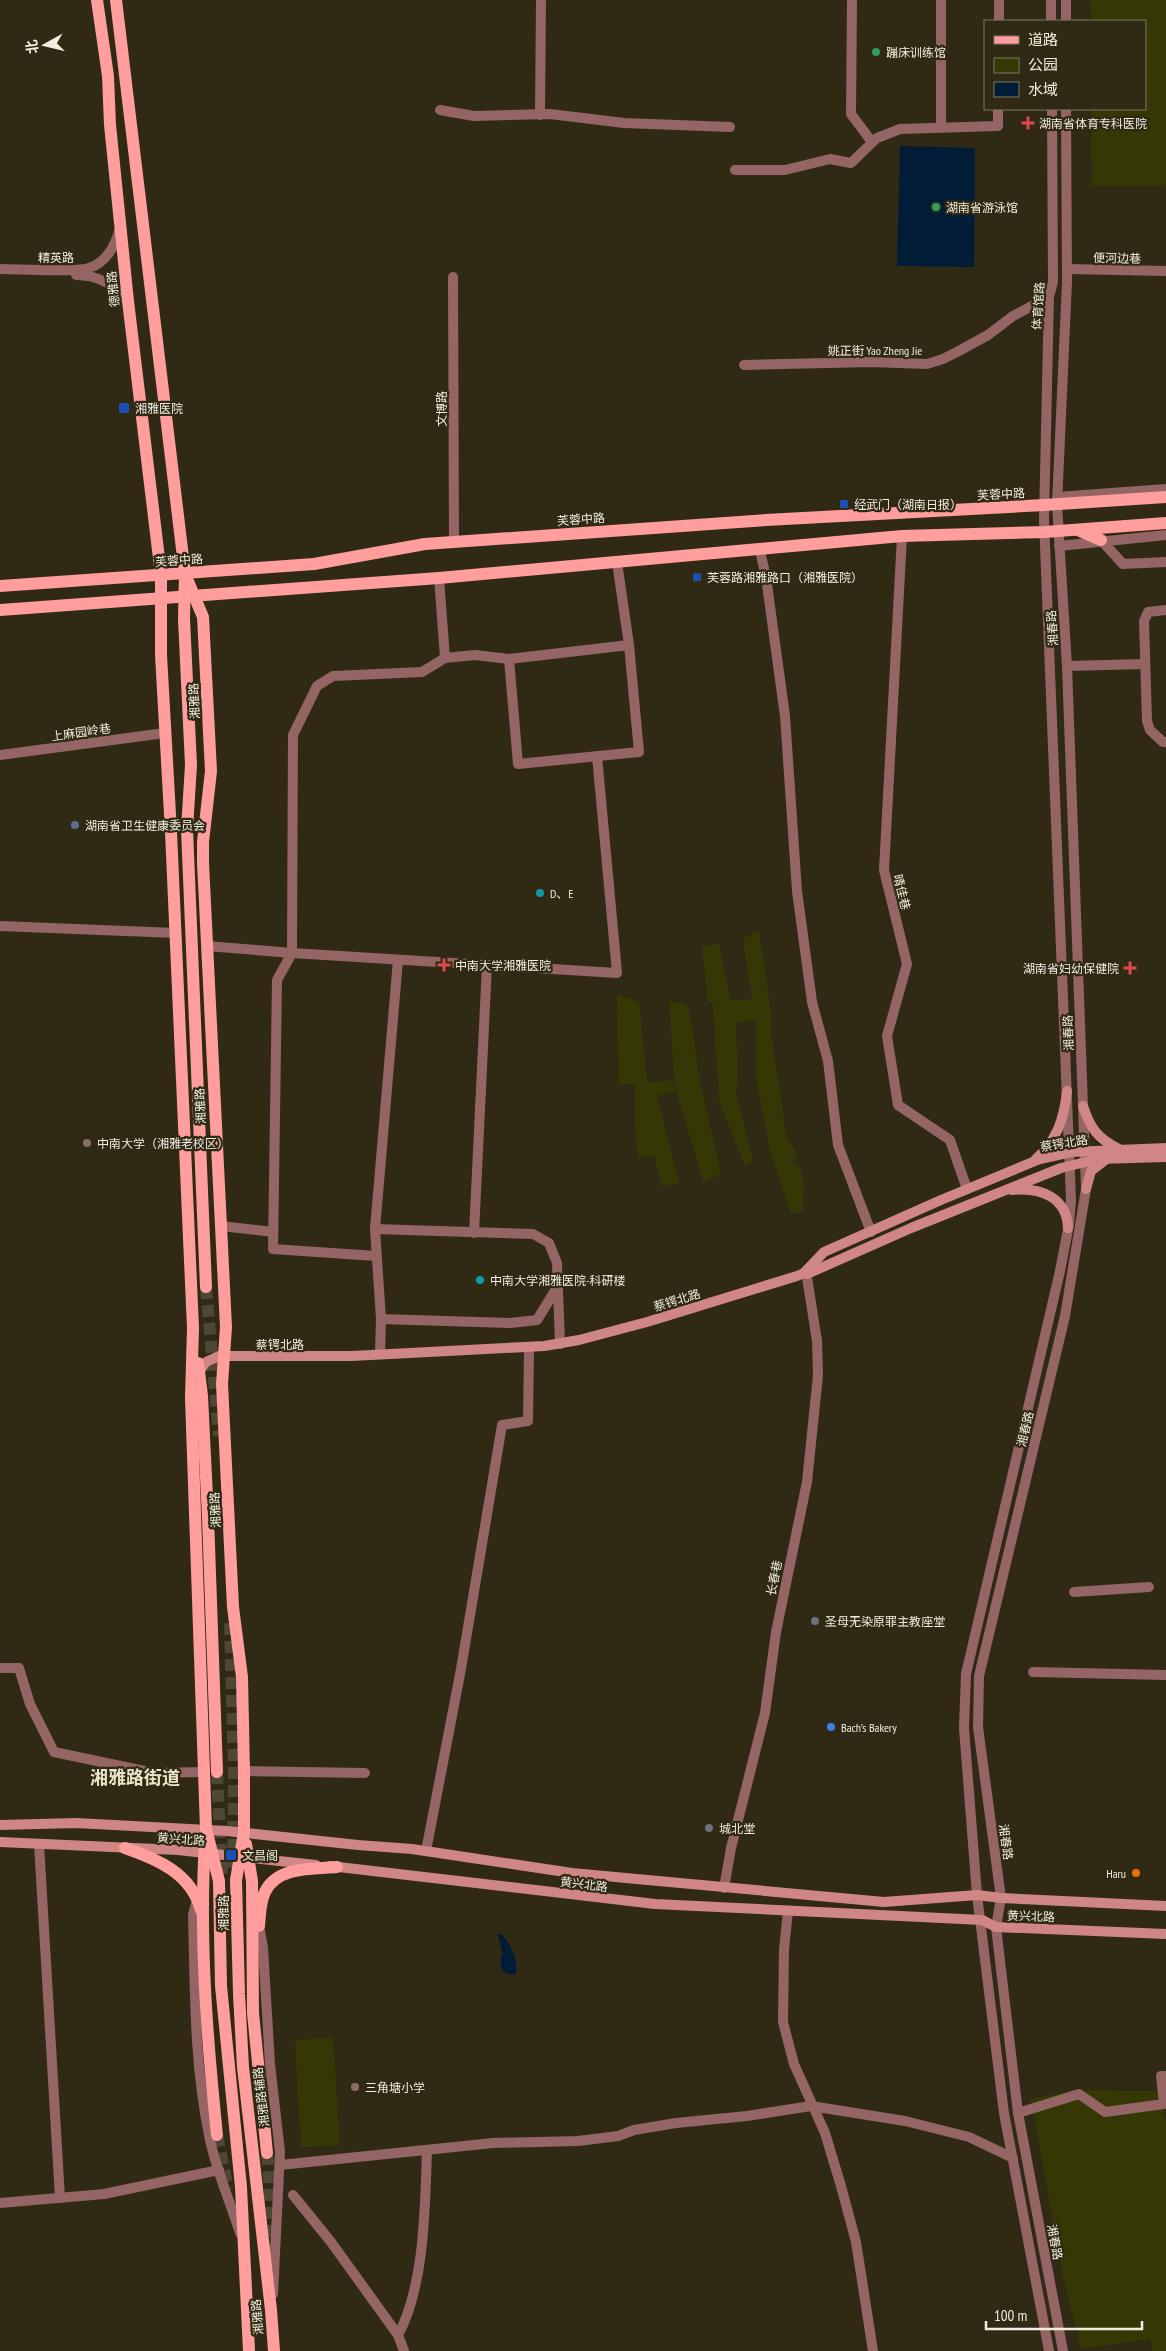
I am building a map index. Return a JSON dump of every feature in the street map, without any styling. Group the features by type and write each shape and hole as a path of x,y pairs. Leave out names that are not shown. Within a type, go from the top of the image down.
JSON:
{"main road":[{"name":"德雅路","path":"98,0 108,76 128,302 161,575"},
{"path":"116,0 185,574"},
{"name":"芙蓉中路","path":"0,586 314,564 425,544 766,520 1044,506 1057,501 1166,497"},
{"path":"0,610 439,578 760,551 902,536 1059,532 1166,523"},
{"path":"1077,531 1101,540"},
{"name":"湘雅路","path":"185,574 190,597 204,617 211,763 203,842 226,1327 222,1384 232,1607 242,1677 244,1857 236,1889 241,2033 274,2351"},
{"name":"湘雅路","path":"161,575 160,636 176,933 193,1328 190,1398 211,1772"},
{"name":"湘雅路","path":"190,597 184,619 191,765 187,829 206,1287"},
{"path":"1032,1162 1050,1144 1058,1132 1064,1116 1067,1091"},
{"path":"1084,1106 1087,1119 1097,1135 1119,1149"},
{"name":"蔡锷北路","path":"199,1371 212,1358 224,1356 380,1354 529,1348 560,1344 694,1308 797,1276 999,1192 1070,1165 1085,1157 1119,1149 1166,1148"},
{"name":"蔡锷北路","path":"807,1272 824,1252 1032,1162 1070,1153 1085,1157 1166,1157"},
{"path":"1086,1189 1091,1171 1100,1163 1110,1158"},
{"path":"999,1192 1032,1189 1050,1195 1067,1215 1068,1228"},
{"name":"湘雅路","path":"193,1328 202,1396 209,1536 211,1772 206,1829 208,1853 219,1881 221,1986 241,2187 242,2239 249,2351"},
{"path":"190,1398 199,1371"},
{"name":"黄兴北路","path":"0,1825 40,1822 244,1832 426,1851 572,1873 884,1902 977,1895 1001,1898 1166,1906"},
{"name":"黄兴北路","path":"0,1842 208,1853 655,1904 982,1920 996,1927 1166,1934"},
{"path":"125,1848 146,1855 174,1870 187,1882 197,1899 203,1921"},
{"path":"208,1853 203,1876 203,1921 206,2011 217,2135"},
{"path":"244,1857 252,1881 255,2033 267,2153"},
{"path":"253,1966 263,1898 268,1887 285,1874 299,1870 336,1867"}],"street":[{"path":"540,115 541,0"},
{"path":"852,0 851,114 872,142"},
{"path":"941,0 941,128"},
{"path":"999,0 999,20"},
{"path":"1051,0 1051,20"},
{"path":"1066,0 1066,20"},
{"path":"440,110 474,116 550,114 624,123 730,127"},
{"path":"735,170 786,170 830,159 851,162 877,138 900,129 998,126 998,110"},
{"name":"体育馆路","path":"1044,506 1049,297 1053,282 1052,110"},
{"path":"1057,501 1067,269 1066,110"},
{"name":"精英路","path":"0,269 88,268 103,259 111,250 116,243 120,228"},
{"name":"便河边巷","path":"1067,269 1166,271"},
{"name":"精英路","path":"0,275 85,275 106,281 116,288 128,302"},
{"name":"文博路","path":"453,277 454,542"},
{"name":"姚正街 Yao Zheng Jie","path":"744,365 870,362 927,364 944,360 988,335 1013,316 1049,297"},
{"name":"芙蓉中路","path":"1057,501 1166,489"},
{"name":"湘春路","path":"1057,501 1067,666 1086,1189 1065,1316 979,1676 978,1727 1001,1898 996,1927 1018,2113 1063,2351"},
{"name":"湘春路","path":"1044,506 1071,1200 1068,1228 966,1674 964,1728 977,1895 982,1920 1004,2113 1049,2351"},
{"path":"1059,546 1101,540 1166,535"},
{"name":"晴佳巷","path":"902,536 884,870 907,964 887,1036 898,1105 950,1140 967,1189"},
{"path":"1101,540 1123,564 1166,562"},
{"path":"760,551 766,577 784,716 797,891 812,1002 828,1061 838,1145 871,1232"},
{"path":"508,659 518,764 639,752 629,645 617,562"},
{"path":"439,578 446,658"},
{"path":"1166,610 1148,612 1144,621 1147,721 1154,735 1163,742 1166,742"},
{"path":"376,1256 273,1249 277,980 292,953 293,735 307,704 318,686 333,676 422,672 446,658 475,655 508,659 629,645"},
{"path":"1067,666 1145,664"},
{"name":"上麻园岭巷","path":"0,755 165,733"},
{"path":"207,946 487,966 616,973 597,756"},
{"path":"0,926 176,933"},
{"path":"380,1354 381,1319 375,1229 398,960"},
{"path":"474,1233 487,966"},
{"path":"220,1226 273,1232"},
{"path":"375,1229 533,1234 549,1243 557,1263 560,1344"},
{"name":"长春巷","path":"724,1888 731,1848 765,1713 776,1632 807,1482 818,1375 817,1342 807,1272"},
{"path":"381,1319 510,1323 537,1320 558,1286"},
{"path":"426,1851 461,1669 502,1425 528,1420 529,1348"},
{"path":"1074,1592 1149,1586"},
{"path":"0,1668 19,1668 30,1704 54,1752 154,1773 211,1772"},
{"path":"1032,1672 1166,1675"},
{"path":"244,1771 365,1773"},
{"path":"39,1844 60,2198"},
{"path":"203,1876 193,1915 197,2036 208,2135 242,2239"},
{"name":"湘雅路辅路","path":"252,1881 262,1948 266,2018 280,2165 271,2310"},
{"path":"788,1910 784,1949 783,2022 794,2064 811,2106 825,2133 849,2214 856,2242 873,2351"},
{"path":"1018,2113 1079,2094 1105,2112 1164,2104 1161,2076 1166,2076"},
{"path":"280,2165 493,2143 578,2141 618,2136 634,2130 811,2106 905,2121 969,2137 1013,2158"},
{"path":"398,2334 408,2317 418,2272 427,2150"},
{"path":"0,2203 104,2194 219,2170"},
{"path":"293,2195 331,2242 398,2334 404,2351"}],"green space":[{"path":"1090,0 1166,0 1166,185 1092,186 1091,110 1146,110 1146,20 1091,20"},
{"path":"759,931 771,1011 771,1033 786,1134 798,1155 792,1162 801,1168 804,1186 803,1213 791,1213 770,1152 756,1074 756,1020 736,1023 738,1077 736,1093 753,1161 744,1164 719,1100 713,1003 708,1002 702,947 719,943 730,1000 752,1000 743,939"},
{"path":"617,994 639,1002 647,1083 672,1080 675,1088 669,1001 688,1005 702,1092 721,1173 704,1183 676,1090 657,1096 679,1183 662,1186 654,1156 639,1157 636,1144 635,1085 619,1084"},
{"path":"333,2038 340,2145 301,2147 295,2040"},
{"path":"1076,2090 1159,2091 1166,2123 1166,2351 1153,2351 1150,2339 1081,2349 1063,2276 1031,2099"}],"water":[{"name":"湖南省游泳馆","path":"900,146 975,148 974,267 897,266"},
{"path":"502,1934 515,1958 515,1974 507,1974 501,1965 501,1957 503,1956 498,1935"}],"tunnel":[{"path":"206,1287 219,1436"},
{"path":"230,1623 234,1772 233,1868"},
{"path":"217,1772 222,1880"},
{"path":"217,2135 228,2189"},
{"path":"267,2153 270,2190 269,2256"}],"place":[{"name":"蹦床训练馆","path":"876,52"},
{"name":"湖南省体育专科医院","path":"1028,123"},
{"name":"湖南省游泳馆","path":"936,207"},
{"name":"湘雅医院","path":"124,408"},
{"name":"经武门（湖南日报）","path":"844,504"},
{"name":"芙蓉路湘雅路口（湘雅医院）","path":"697,577"},
{"name":"湖南省卫生健康委员会","path":"75,825"},
{"name":"D、E","path":"540,893"},
{"name":"中南大学湘雅医院","path":"444,965"},
{"name":"湖南省妇幼保健院","path":"1130,968"},
{"name":"中南大学（湘雅老校区）","path":"87,1143"},
{"name":"中南大学湘雅医院-科研楼","path":"480,1280"},
{"name":"圣母无染原罪主教座堂","path":"815,1621"},
{"name":"Bach’s Bakery","path":"831,1727"},
{"name":"城北堂","path":"709,1828"},
{"name":"文昌阁","path":"231,1855"},
{"name":"Haru","path":"1136,1873"},
{"name":"三角塘小学","path":"355,2087"}],"district":[{"name":"湘雅路街道","path":"135,1777"}]}
